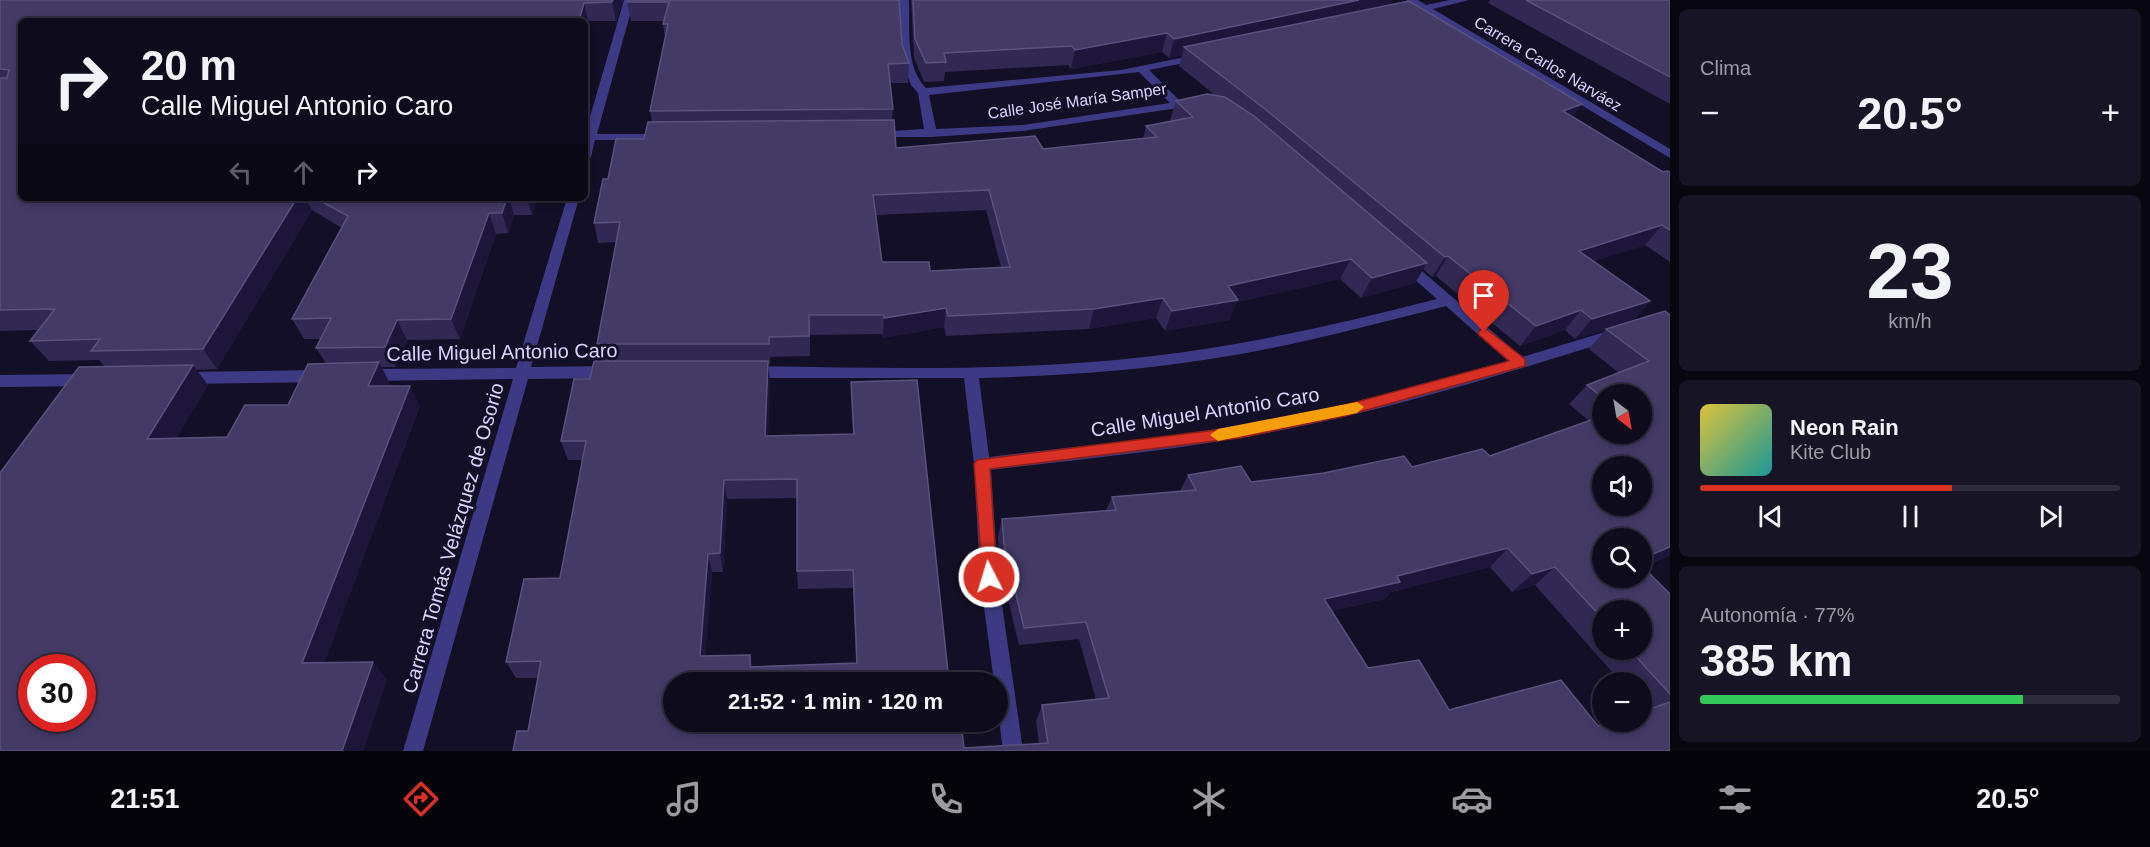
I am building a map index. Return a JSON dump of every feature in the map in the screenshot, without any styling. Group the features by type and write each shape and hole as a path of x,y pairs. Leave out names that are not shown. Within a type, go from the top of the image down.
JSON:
{"street":[{"path":"629,0 588,137 680,137"},
{"path":"904,0 909,67 915,85 923,92 931,134"},
{"name":"Carrera Carlos Narváez","path":"1411,0 1670,154"},
{"path":"1392,15 1464,0"},
{"name":"Calle José María Samper","path":"923,92 1074,78 1142,69 1215,54"},
{"name":"Calle José María Samper","path":"1142,69 1178,105"},
{"path":"1178,105 1212,108"},
{"name":"Calle José María Samper","path":"859,135 931,134 1023,128 1178,105"},
{"name":"Carrera Tomás Velázquez de Osorio","path":"413,751 572,201"},
{"path":"1395,255 1520,363"},
{"path":"735,372 971,373 1117,364 1208,354 1313,333 1448,301"},
{"name":"Calle Miguel Antonio Caro","path":"982,464 1239,432 1345,411 1520,363 1638,326"},
{"name":"Calle Miguel Antonio Caro","path":"167,379 629,372"},
{"path":"971,373 982,464 989,577 1013,751"},
{"path":"56,399 69,380"},
{"path":"0,381 107,380"}],"building":[{"path":"0,0 613,0 612,2 584,3 580,18 18,18 18,201 295,201 203,349 91,351 100,339 30,341 55,309 0,310 0,78 7,78 9,70 0,69"},
{"path":"628,0 899,0 902,44 909,63 888,64 893,109 650,111 668,24 663,24 669,2 627,2"},
{"path":"913,0 1359,0 1174,39 1167,33 1075,50 1072,46 944,53 946,62 926,63 915,39"},
{"path":"1526,0 1670,0 1670,77"},
{"path":"1409,1 1582,104 1563,111 1663,172 1670,172 1670,230 1662,225 1579,251 1650,301 1592,319 1581,310 1536,326 1448,256 1445,257 1265,109 1184,47"},
{"path":"1207,94 1225,97 1254,116 1427,263 1372,278 1351,259 1228,286 1238,300 1172,311 1163,298 1094,309 948,316 946,308 884,318 884,315 809,315 809,336 769,337 769,344 597,344 620,222 594,223 603,179 608,179 616,139 644,139 648,122 894,120 896,148 1035,136 1043,149 1157,137 1146,126 1193,117 1176,101","holes":["989,190 1010,267 930,271 929,262 882,262 873,195"]},
{"path":"320,201 506,201 502,213 489,213 451,319 397,320 385,347 316,348 331,318 292,319 348,216"},
{"path":"1665,311 1670,315 1670,547 1652,554 1652,528 1592,528 1592,588 1652,588 1652,576 1670,594 1670,694 1639,660 1652,660 1652,600 1592,600 1592,607 1555,567 1532,574 1508,548 1397,576 1400,582 1324,599 1368,668 1419,660 1449,710 1561,680 1592,719 1592,732 1652,732 1652,708 1670,702 1670,751 513,751 517,731 528,731 541,661 506,662 524,579 560,578 586,441 561,441 574,379 590,379 594,361 768,361 765,436 854,434 851,382 917,380 948,672 663,672 663,732 962,732 964,748 1048,743 1042,705 1109,698 1086,622 1024,628 1004,544 1002,519 1116,510 1112,497 1196,490 1188,475 1241,466 1251,482 1324,473 1404,456 1412,467 1482,449 1490,456 1592,420 1592,444 1652,444 1652,384 1592,384 1592,389 1587,385 1649,361 1606,329","holes":["797,479 797,571 853,570 857,663 750,667 750,655 700,656 708,554 720,553 724,480"]},
{"path":"379,362 368,386 410,386 302,663 373,662 342,751 0,751 0,473 79,367 193,365 147,439 227,437 245,405 288,405 308,364"}],"slow traffic":[{"path":"1218,435 1357,407"}],"route":[{"path":"989,577 982,464 1239,432 1345,411 1520,363 1484,332"}]}
